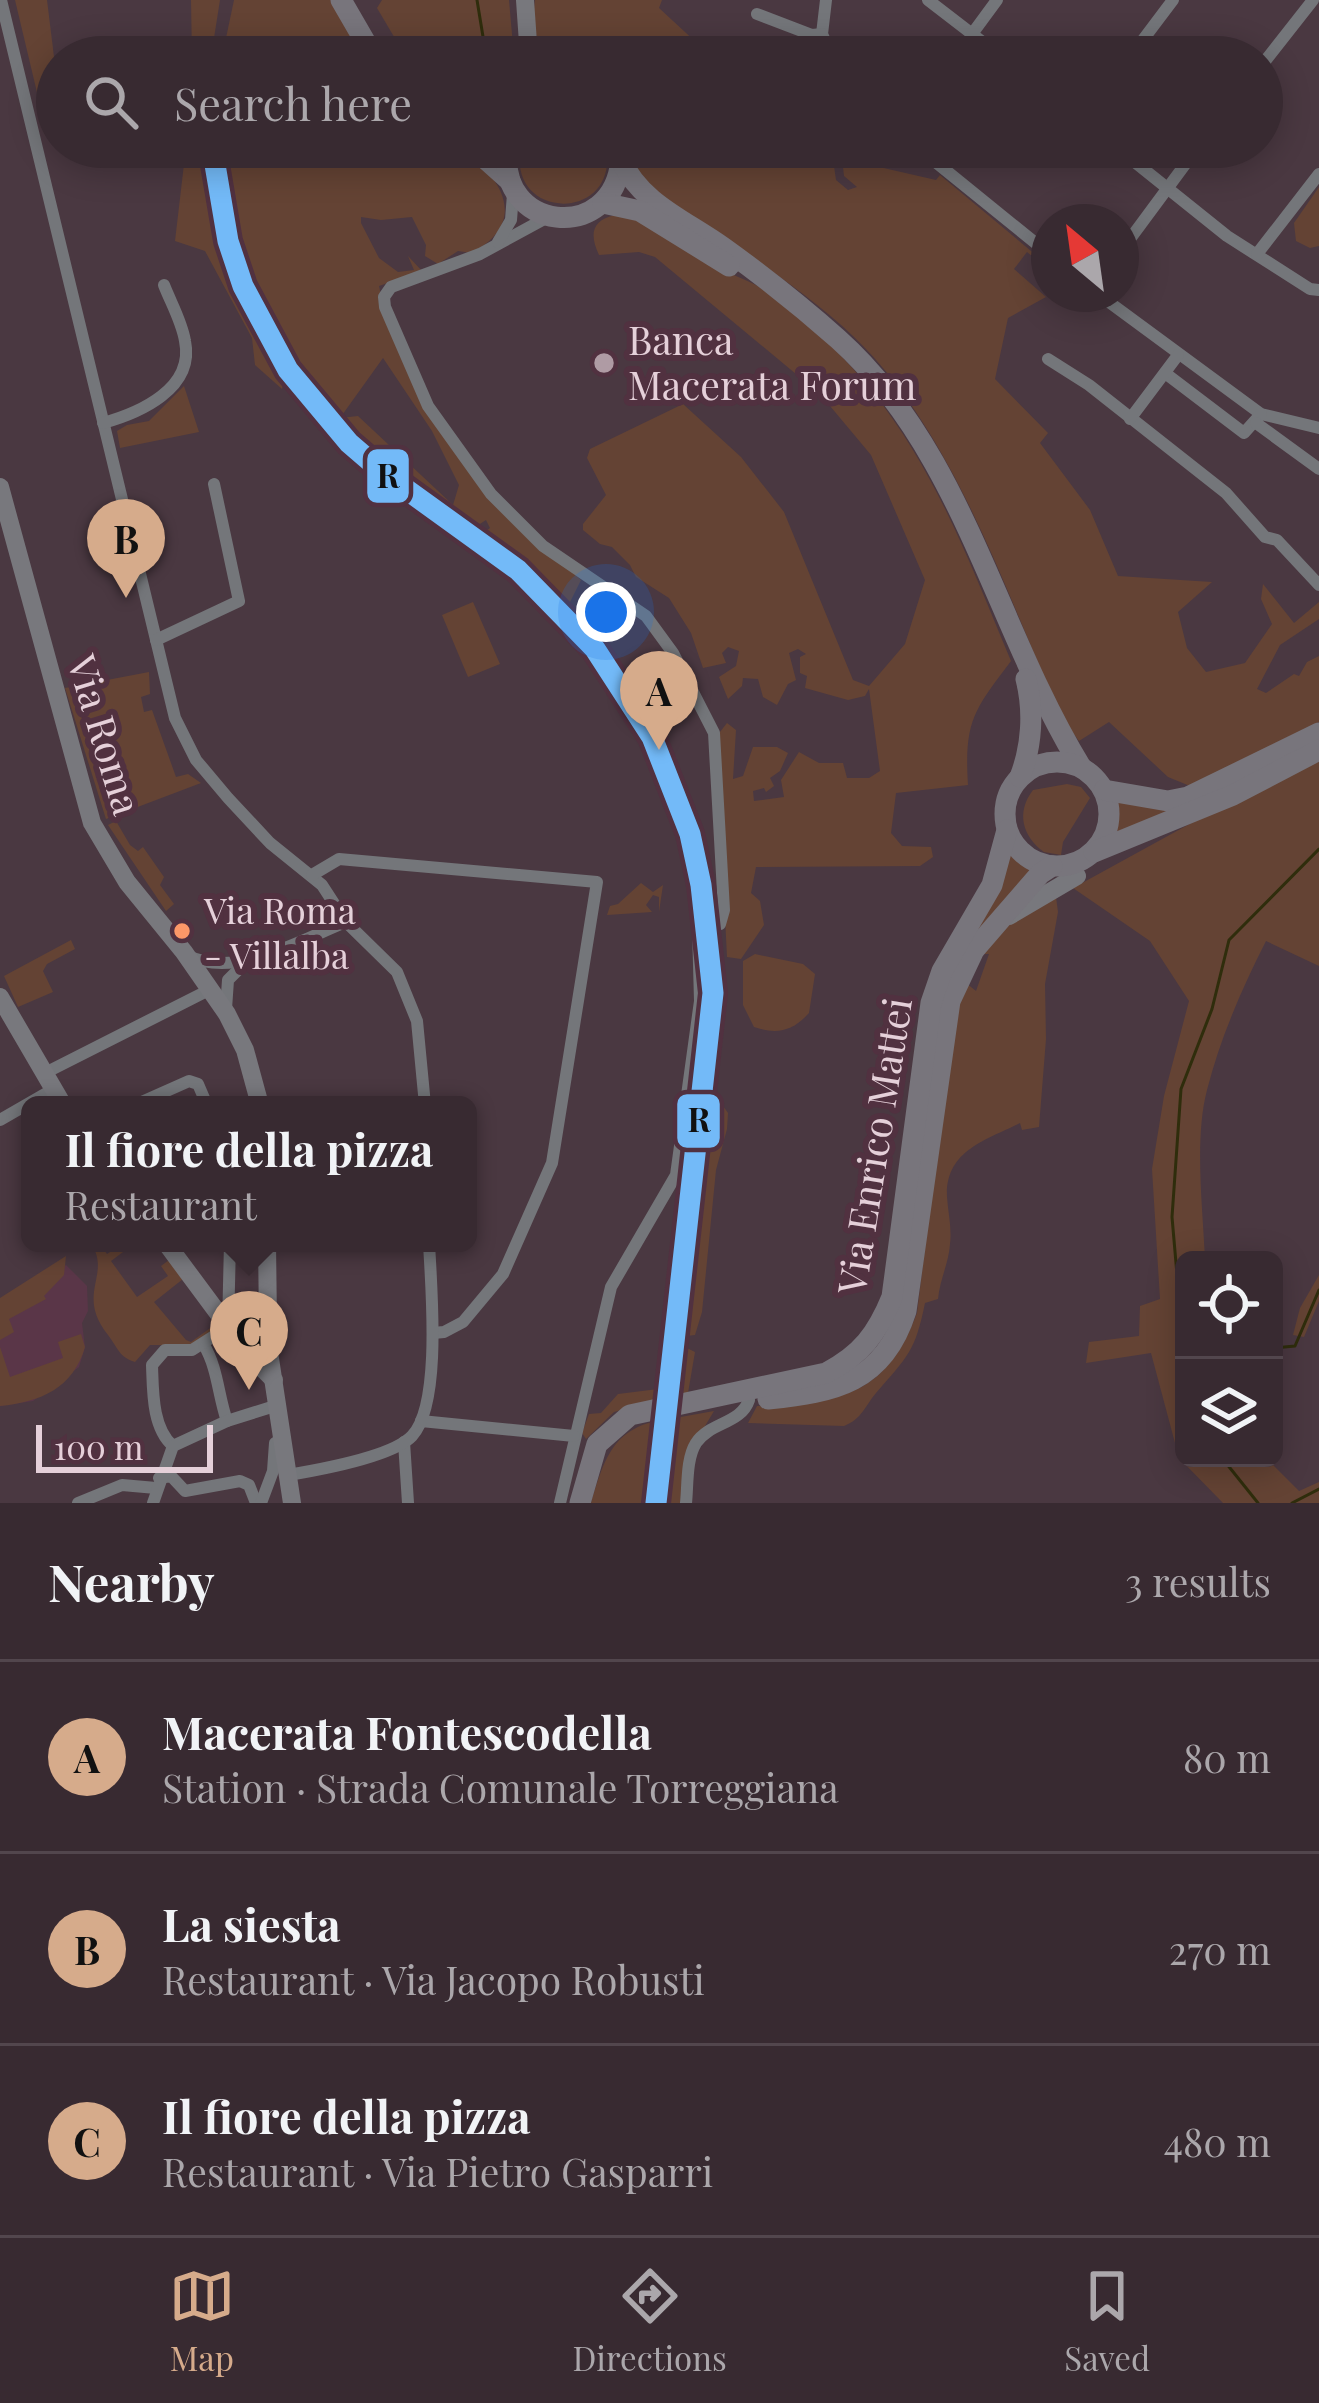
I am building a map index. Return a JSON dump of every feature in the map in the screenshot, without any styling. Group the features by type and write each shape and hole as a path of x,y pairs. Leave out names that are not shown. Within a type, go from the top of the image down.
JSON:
{"main road":[{"path":"341,0 362,36"},
{"path":"525,0 528,36"},
{"path":"494,168 528,206 550,217 577,217 603,203 616,184 619,168"},
{"path":"510,168 511,184"},
{"path":"628,168 641,193 710,238 841,341 913,428 963,521 1018,649 1093,778 1109,824 1070,868 1025,856 1007,830 1008,798 1029,749 1031,718 1018,649"},
{"path":"603,203 640,211 717,260 764,280"},
{"name":"Via Roma","path":"0,487 84,804 111,858 227,1014 245,1050 258,1096"},
{"path":"1019,778 1050,762 1168,801 1188,796 1319,733"},
{"name":"Via Enrico Mattei","path":"583,1503 601,1456 626,1426 666,1412 838,1388 870,1370 895,1340 906,1311 950,1000 974,950 1040,874 1070,868 1234,795 1319,750"},
{"name":"Via Enrico Mattei","path":"583,1503 597,1444 630,1415 826,1372 854,1358 879,1326 892,1297 931,1003 942,971 992,885 1007,830"},
{"path":"0,997 52,1090"},
{"path":"173,1252 274,1381"},
{"path":"267,1252 267,1349 292,1503"},
{"path":"235,1332 255,1334 268,1323"},
{"path":"235,1332 267,1349"}],"street":[{"path":"1,0 36,145"},
{"path":"757,14 812,35 822,34 826,0"},
{"path":"928,0 974,36"},
{"path":"971,34 997,0"},
{"path":"1146,36 1173,0"},
{"path":"1283,38 1313,0"},
{"path":"42,168 175,718 196,760 258,832 312,875 346,922 388,959 417,1021 424,1096"},
{"path":"943,168 1031,239"},
{"path":"1142,168 1257,254 1310,289 1319,290"},
{"path":"1139,226 1182,168"},
{"path":"1257,254 1319,174"},
{"path":"493,248 511,220 511,184"},
{"path":"550,217 493,248 391,287 384,297 385,307 428,406 490,494 543,546 646,616 683,673 715,733 724,910 720,924 698,928 700,1001 676,1175 610,1287 560,1503"},
{"path":"103,423 149,406 178,377 187,354 164,285"},
{"path":"1122,312 1319,470"},
{"path":"1130,419 1178,355"},
{"path":"1048,359 1226,493 1265,537 1277,541 1319,585"},
{"path":"1165,373 1244,433 1258,419"},
{"path":"1258,419 1319,428"},
{"path":"156,640 239,601 214,484"},
{"path":"312,875 339,859 597,882 552,1163 503,1274 463,1322 434,1333"},
{"path":"187,956 209,963 249,960 346,922"},
{"path":"227,1014 228,980 249,960"},
{"path":"52,1090 211,989"},
{"path":"155,1096 189,1081 204,1096"},
{"path":"173,1446 163,1438 153,1398 152,1365 165,1350 193,1350 235,1332 231,1252"},
{"path":"288,1475 341,1464 404,1442 421,1421 434,1333 430,1252"},
{"path":"204,1345 218,1378 227,1420"},
{"path":"686,1503 691,1454 697,1442 707,1431 742,1414 749,1400"},
{"path":"154,1503 173,1446 227,1420 274,1406 276,1455 259,1503"},
{"path":"421,1421 574,1436"},
{"path":"404,1442 408,1503"},
{"path":"78,1503 122,1485 158,1483 171,1476 185,1491 240,1481 249,1485 259,1503"}],"shaded area":[{"path":"15,0 47,0 51,36 36,36 36,88"},
{"path":"191,0 220,0 214,36 192,36"},
{"path":"234,0 334,0 354,36 226,36"},
{"path":"382,0 509,0 512,36 394,36 377,8"},
{"path":"535,0 662,0 659,8 689,36 536,36"},
{"path":"184,168 210,168 218,233 237,285 285,373 282,389 255,365 252,338 205,251 175,241"},
{"path":"221,168 487,171 503,199 505,213 489,241 471,253 458,251 438,264 425,256 426,245 412,217 361,217 361,223 379,258 398,272 414,270 408,256 422,271 379,286 388,328 488,496 581,580 568,606 480,535 490,528 486,520 472,529 432,501 357,437 323,401 267,321 246,276 229,219","holes":["383,358 432,431 459,485 453,505 358,416 340,418"]},
{"path":"521,168 606,168 597,190 563,204 545,200 530,189"},
{"path":"636,168 834,168 836,180 848,190 857,187 844,176 843,168 884,168 936,180 940,175 1031,251 1014,269 1031,284 1031,305 1008,318 995,379 1048,433 1040,443 1090,510 1118,576 1212,582 1178,612 1187,648 1206,672 1245,663 1272,624 1261,599 1263,584 1294,623 1319,602 1319,619 1280,645 1257,689 1266,693 1294,674 1299,676 1307,662 1319,656 1319,722 1190,786 1168,777 1109,722 1079,741 1061,717 954,475 898,387 865,348 818,306 637,176"},
{"path":"1319,187 1319,246 1310,248 1296,241 1294,223"},
{"path":"615,215 653,227 761,288 810,326 851,367 916,454 965,552 1011,661 974,717 968,785 896,793 891,833 902,846 931,847 933,857 920,866 756,867 751,893 760,901 764,925 741,959 727,957 716,737 727,723 736,730 733,779 743,776 753,747 777,747 788,753 780,771 770,778 774,786 766,792 764,788 753,791 754,801 784,797 781,780 799,752 819,763 843,763 847,778 869,778 880,771 869,689 865,696 848,700 805,688 807,676 800,673 800,657 806,654 798,649 789,653 796,680 788,684 777,705 763,697 758,679 743,678 742,686 728,699 719,677 736,666 739,651 728,647 722,653 726,663 703,668 691,633 669,598 636,577 612,547 583,530 606,495 587,458 590,449 683,404 741,457 784,512 853,680 869,686 905,644 925,580 871,455 820,394 655,257 639,252 599,255 595,229 601,220"},
{"path":"184,386 199,432 120,448 117,431 149,421"},
{"path":"473,602 500,664 468,677 442,615"},
{"path":"149,672 150,694 141,697 144,712 152,710 176,777 188,774 201,783 106,819 65,688"},
{"path":"1319,753 1319,966 1266,941 1212,1071 1201,1130 1204,1251 1175,1251 1175,1443 1151,1353 1086,1363 1089,1342 1139,1336 1140,1306 1160,1299 1152,1169 1164,1096 1189,1001 1150,941 1073,888"},
{"path":"1067,784 1081,787 1090,798 1063,842 1061,855 1044,852 1026,831 1024,807 1033,790"},
{"path":"1117,801 1197,802 1114,835"},
{"path":"116,821 130,845 138,851 143,847 164,877 160,885 174,904 166,911 108,825"},
{"path":"1009,854 1033,872 976,932 993,903"},
{"path":"641,883 653,892 663,885 659,912 659,897 653,895 646,905 652,912 607,915 610,906"},
{"path":"1056,897 1058,912 1045,984 1039,1127 1022,1130 1020,1123 994,1135 970,1149 953,1168 947,1197 951,1232 938,1299 925,1303 909,1352 859,1416 844,1426 748,1423 757,1406 812,1402 856,1390 890,1363 904,1341 917,1313 952,1028 966,983 976,991 989,954 980,954 997,931"},
{"path":"71,940 75,949 43,971 53,992 18,1007 4,976"},
{"path":"755,954 803,964 815,974 809,1013 797,1024 777,1031 754,1027 743,1005 743,961"},
{"path":"712,1064 718,1099 728,1113 727,1129 716,1170 702,1312 695,1335 686,1336"},
{"path":"123,1252 111,1261 137,1297 168,1276 161,1266 169,1260 183,1279 154,1302 186,1340 191,1342 216,1328 194,1345 150,1345 135,1362 125,1358 94,1308 96,1255"},
{"path":"66,1256 64,1275 46,1299 9,1319 14,1332 0,1340 0,1298"},
{"path":"66,1265 87,1286 88,1311 82,1323 85,1347 79,1367 33,1401 0,1406 0,1304"},
{"path":"1319,1275 1319,1301 1304,1337 1293,1335 1300,1308"},
{"path":"81,1334 85,1347 64,1383 29,1401 0,1406 0,1347 10,1377 63,1358 58,1342"},
{"path":"673,1341 666,1398 614,1412 586,1439 582,1433 589,1414 601,1413 618,1394 658,1389"},
{"path":"683,1346 695,1352 688,1393 675,1394"},
{"path":"714,1411 702,1431 682,1503 663,1503 675,1418"},
{"path":"663,1420 651,1503 591,1503 613,1448 632,1430"},
{"path":"1188,1467 1275,1467 1299,1491 1319,1482 1319,1503 1223,1503"}],"waterway":[{"path":"477,0 483,36"},
{"path":"1175,1252 1172,1217 1181,1089 1212,1009 1229,940 1319,849"},
{"path":"1283,1347 1295,1346 1319,1290"},
{"path":"1229,1467 1258,1503"},
{"path":"1292,1503 1319,1489"}],"transit line":[{"name":"R","path":"216,168 228,241 243,286 288,370 349,443 518,570 595,649 652,737 690,834 713,993 656,1503"}],"place":[{"name":"Banca Macerata Forum","path":"604,363"},
{"name":"La siesta","path":"126,598"},
{"name":"Macerata Fontescodella","path":"659,750"},
{"name":"Via Roma - Villalba","path":"182,931"},
{"name":"Il fiore della pizza","path":"249,1390"}]}
